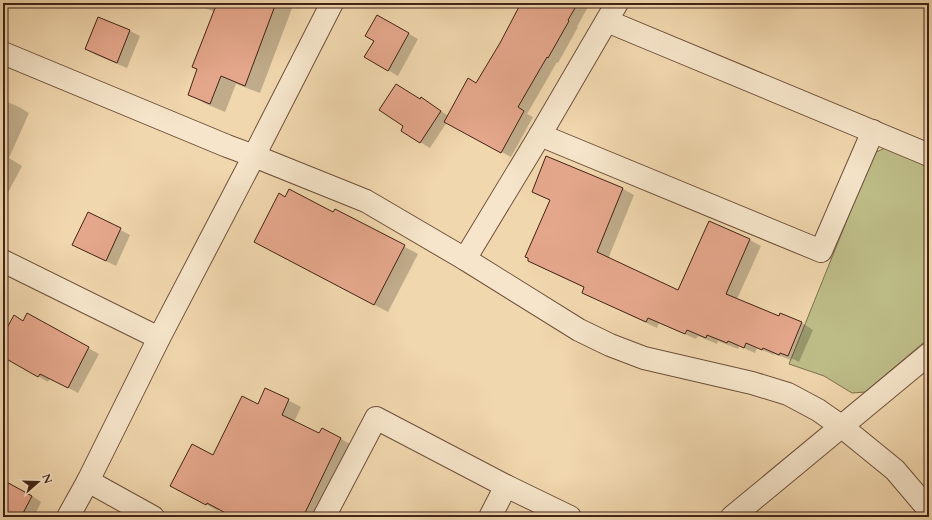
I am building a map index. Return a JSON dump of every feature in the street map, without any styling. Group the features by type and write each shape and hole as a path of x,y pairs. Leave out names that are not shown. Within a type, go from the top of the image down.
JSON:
{"street":[{"path":"68,517 88,481 159,338 332,3"},
{"path":"465,260 612,12 929,155"},
{"path":"3,53 227,146 366,201 579,330 610,345 644,358 752,383 788,394 818,410 841,426 895,470 929,510"},
{"path":"540,135 821,251 873,131"},
{"path":"3,261 159,338"},
{"path":"732,517 929,354"},
{"path":"324,517 376,418 506,486 570,517"},
{"path":"88,481 153,517"},
{"path":"490,517 506,486"}],"shaded area":[{"path":"885,148 929,167 929,338 865,392 852,393 824,376 789,364 874,153"}],"building":[{"path":"217,3 276,3 245,86 221,76 210,104 188,95 197,69 192,67"},
{"path":"521,3 578,3 548,58 547,57 518,107 524,111 501,153 444,122 468,78 476,83 500,43"},
{"path":"377,15 409,33 388,71 364,57 374,41 365,36"},
{"path":"98,17 130,30 117,63 85,49"},
{"path":"396,84 420,99 421,97 441,111 420,143 401,131 403,126 379,110"},
{"path":"546,156 623,188 597,252 678,290 709,221 750,239 726,294 779,316 780,313 802,322 788,356 780,353 779,355 763,348 762,350 746,343 744,348 728,341 727,343 707,335 706,338 687,330 685,334 648,318 646,322 582,293 584,287 528,261 528,258 525,257 550,200 532,192"},
{"path":"289,189 333,212 335,209 405,245 374,305 254,242 279,193 285,197"},
{"path":"88,212 121,228 106,261 72,245"},
{"path":"27,313 89,347 68,388 40,374 38,377 3,357 3,335 14,315 23,321"},
{"path":"265,388 289,399 282,415 319,433 322,428 341,438 303,517 233,517 170,486 192,444 213,455 242,396 258,404"},
{"path":"3,480 32,496 21,517 3,517"}]}
